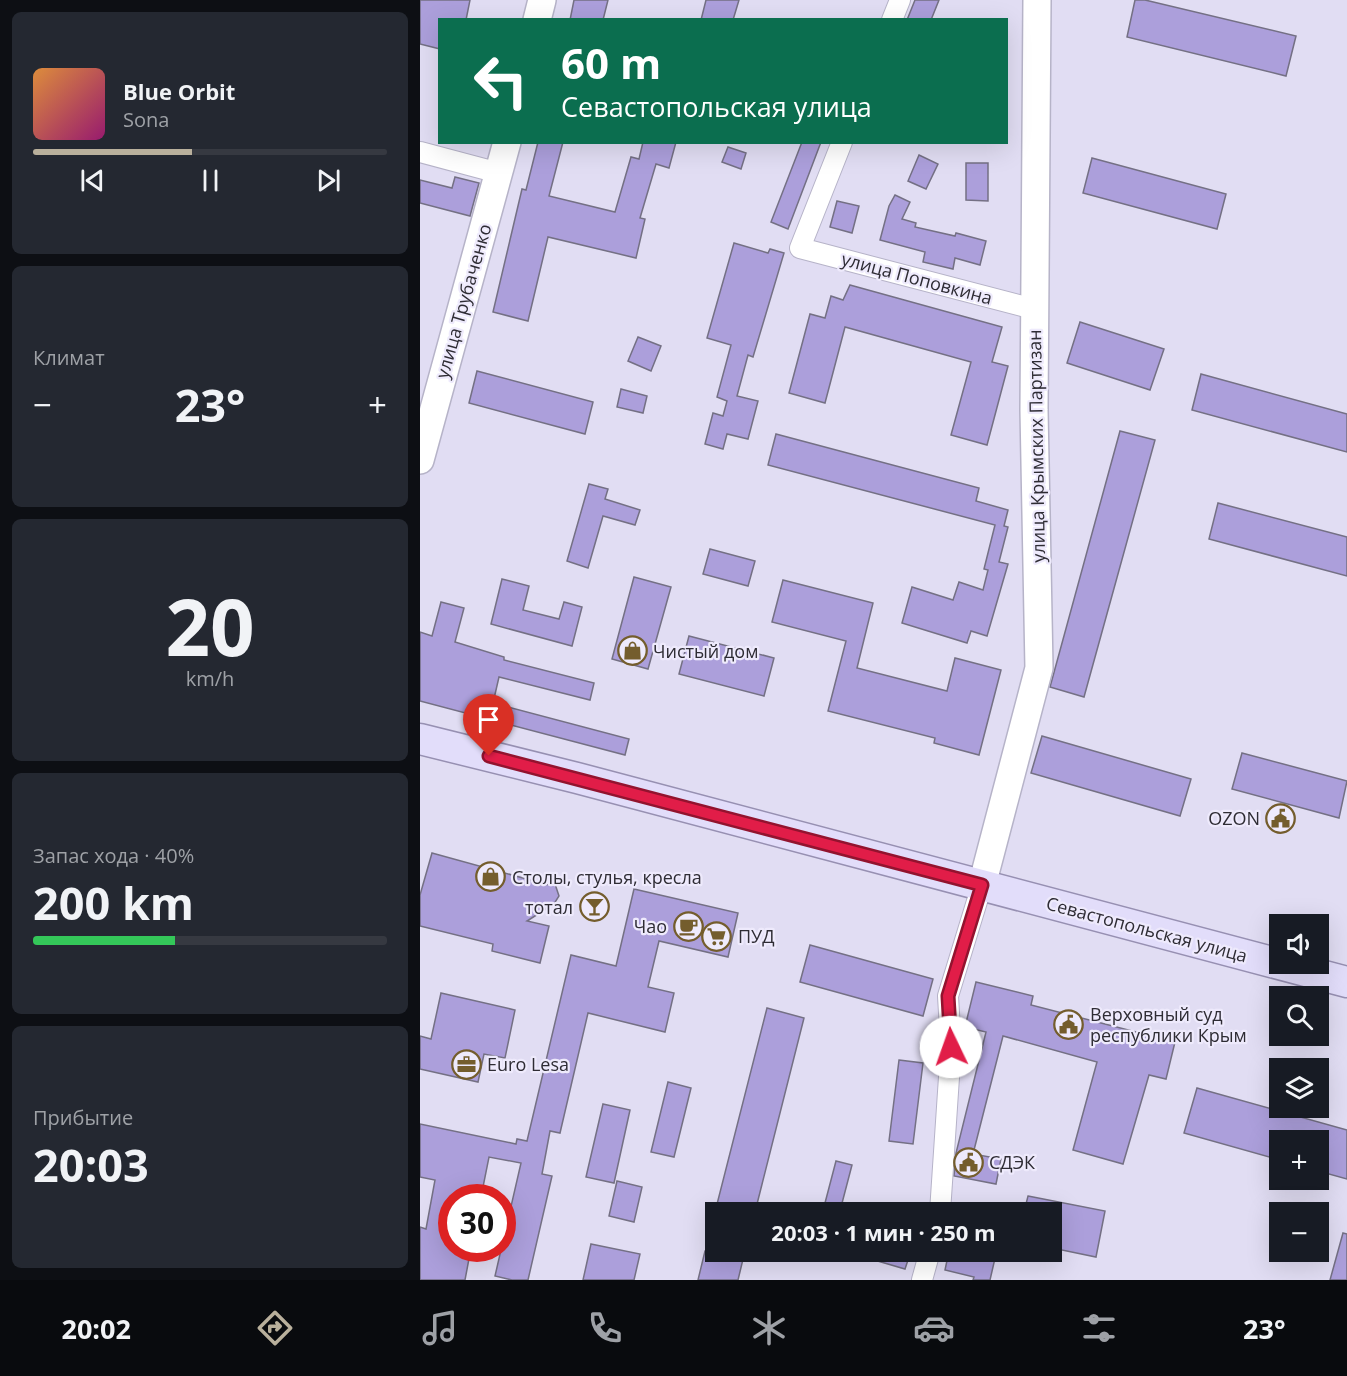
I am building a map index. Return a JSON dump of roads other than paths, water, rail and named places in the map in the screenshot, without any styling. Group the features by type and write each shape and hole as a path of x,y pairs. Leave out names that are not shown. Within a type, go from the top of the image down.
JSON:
{"main road":[{"path":"538,18 542,0"},
{"name":"улица Крымских Партизан","path":"982,885 1039,668 1034,410 1037,0"},
{"name":"улица Трубаченко","path":"420,460 506,144"},
{"name":"Севастопольская улица","path":"420,739 558,772 1347,982"}],"street":[{"path":"893,18 900,0"},
{"name":"улица Поповкина","path":"841,144 800,248 1035,309"},
{"path":"420,152 499,173"},
{"path":"941,1202 951,1047 948,996 982,885"},
{"path":"922,1280 927,1262"}],"place":[{"name":"Чистый дом","path":"632,651"},
{"name":"OZON","path":"1281,818"},
{"name":"Столы, стулья, кресла","path":"491,877"},
{"name":"тотал","path":"594,907"},
{"name":"Чао","path":"688,926"},
{"name":"ПУД","path":"717,936"},
{"name":"Верховный суд республики Крым","path":"1069,1024"},
{"name":"Euro Lesa","path":"466,1064"},
{"name":"СДЭК","path":"968,1162"}]}
